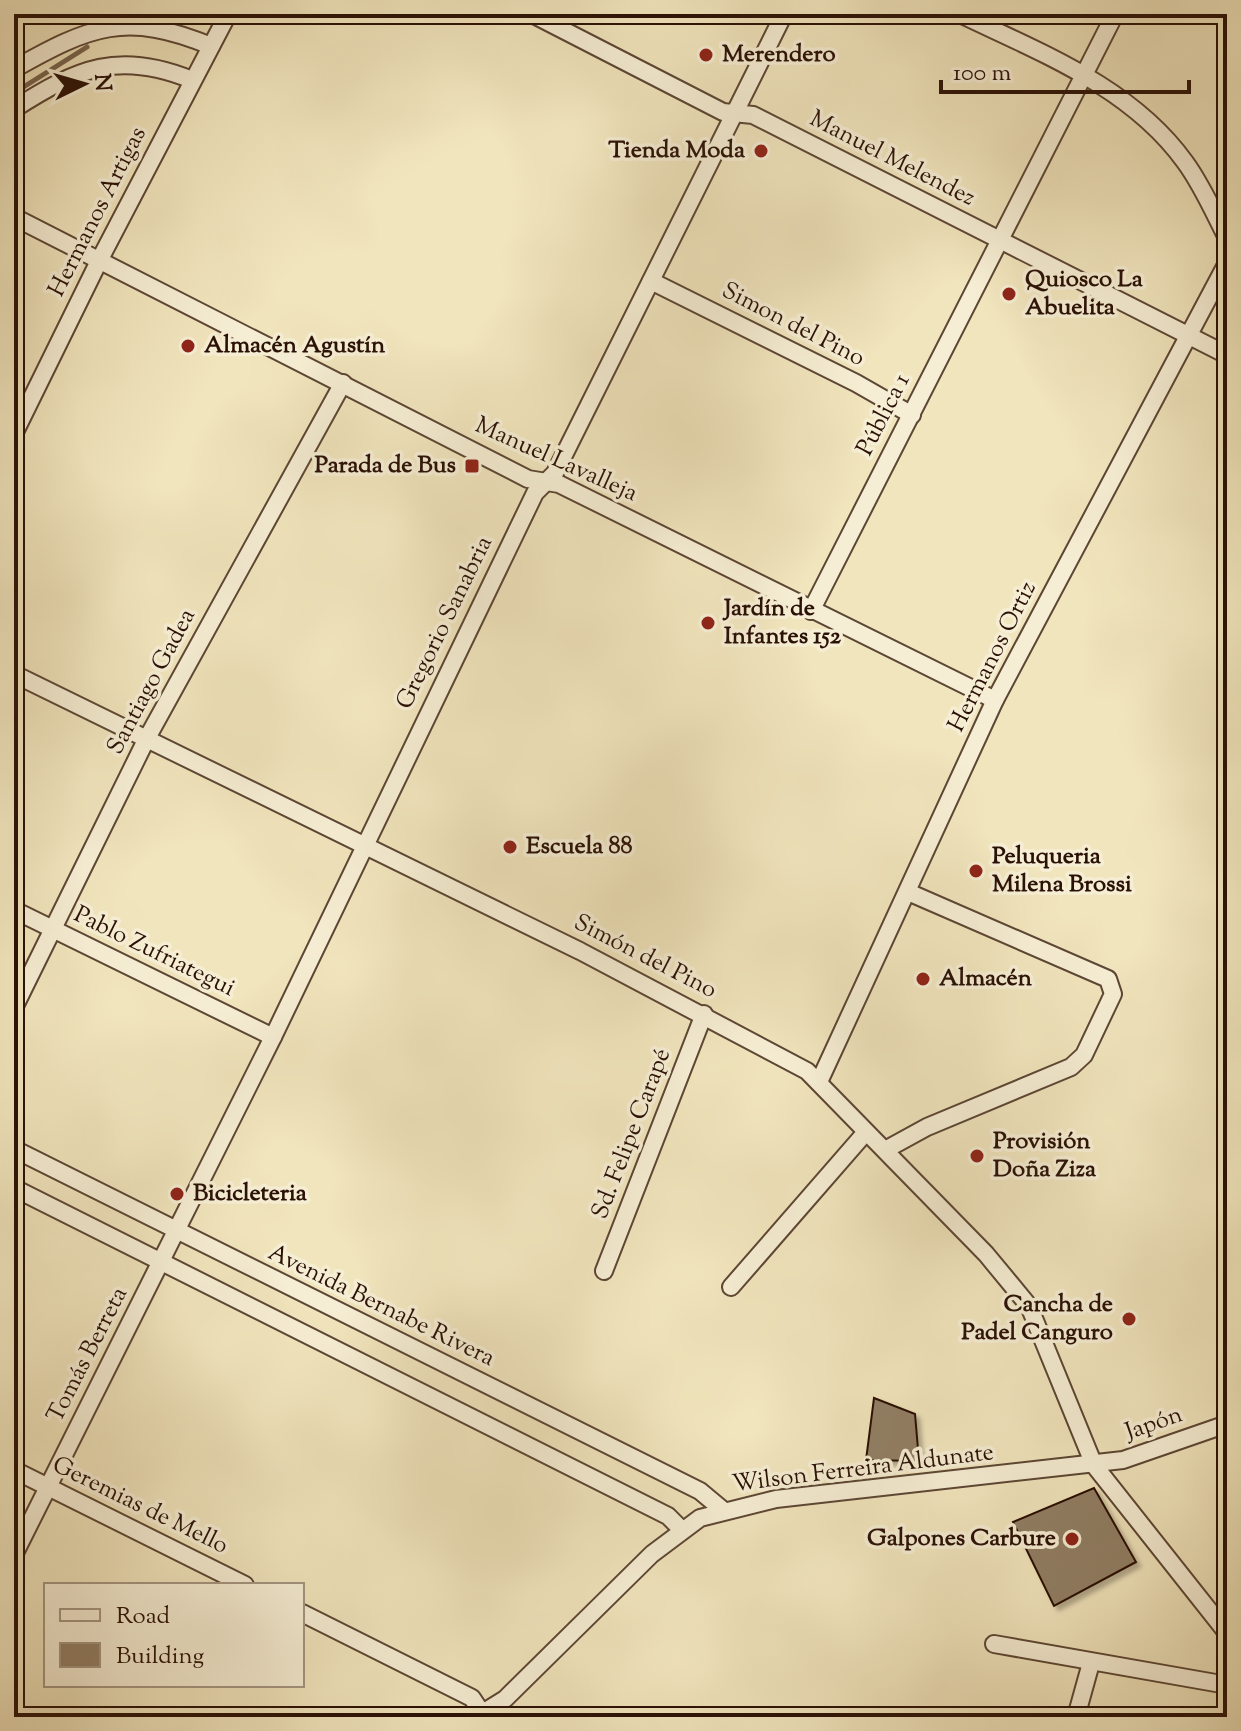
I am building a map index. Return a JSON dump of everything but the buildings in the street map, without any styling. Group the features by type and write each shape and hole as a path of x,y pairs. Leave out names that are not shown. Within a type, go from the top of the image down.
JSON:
{"street":[{"name":"Hermanos Artigas","path":"14,434 99,261 228,14"},
{"name":"Manuel Melendez","path":"532,14 723,112 753,115 1227,355"},
{"name":"Gregorio Sanabria","path":"161,1261 273,1037 535,493 555,473 738,113 784,14"},
{"path":"960,14 1085,75 1117,95 1159,130 1186,162 1227,238"},
{"name":"Pública 1","path":"811,611 1115,14"},
{"path":"14,69 74,38 100,29 156,27 211,46"},
{"path":"14,109 81,71 102,65 149,65 192,80"},
{"name":"Manuel Lavalleja","path":"14,217 528,479 559,484 995,700"},
{"name":"Hermanos Ortiz","path":"819,1082 995,700 1227,263"},
{"name":"Simon del Pino","path":"651,281 856,383 912,415"},
{"name":"Santiago Gadea","path":"14,1008 146,740 343,383"},
{"name":"Simón del Pino","path":"14,674 364,844 793,1061 819,1082 986,1254 1029,1306 1094,1465 1227,1633"},
{"path":"885,1150 927,1127 1071,1067 1084,1055 1113,994 1108,979 908,892"},
{"name":"Pablo Zufriategui","path":"14,910 273,1037"},
{"name":"Sd. Felipe Carapé","path":"604,1271 704,1014"},
{"path":"731,1287 866,1132"},
{"name":"Avenida Bernabe Rivera","path":"14,1149 700,1491 724,1511"},
{"path":"14,1188 668,1516 681,1529"},
{"name":"Tomás Berreta","path":"14,1555 161,1261"},
{"name":"Japón","path":"1094,1465 1123,1460 1227,1424"},
{"name":"Wilson Ferreira Aldunate","path":"479,1716 525,1682 681,1529 724,1511 776,1499 1094,1465"},
{"name":"Geremias de Mello","path":"14,1470 241,1583"},
{"path":"304,1614 472,1698 479,1716"},
{"path":"994,1644 1227,1685"},
{"path":"1076,1717 1091,1663"}],"waterway":[{"path":"14,93 87,47"}],"place":[{"name":"Merendero","path":"706,55"},
{"name":"Tienda Moda","path":"761,151"},
{"name":"Quiosco La Abuelita","path":"1009,294"},
{"name":"Almacén Agustín","path":"188,346"},
{"name":"Parada de Bus","path":"472,466"},
{"name":"Jardín de Infantes 152","path":"708,623"},
{"name":"Escuela 88","path":"510,847"},
{"name":"Peluqueria Milena Brossi","path":"976,871"},
{"name":"Almacén","path":"923,979"},
{"name":"Provisión Doña Ziza","path":"977,1156"},
{"name":"Bicicleteria","path":"177,1194"},
{"name":"Cancha de Padel Canguro","path":"1129,1319"},
{"name":"Galpones Carbure","path":"1072,1539"}]}
